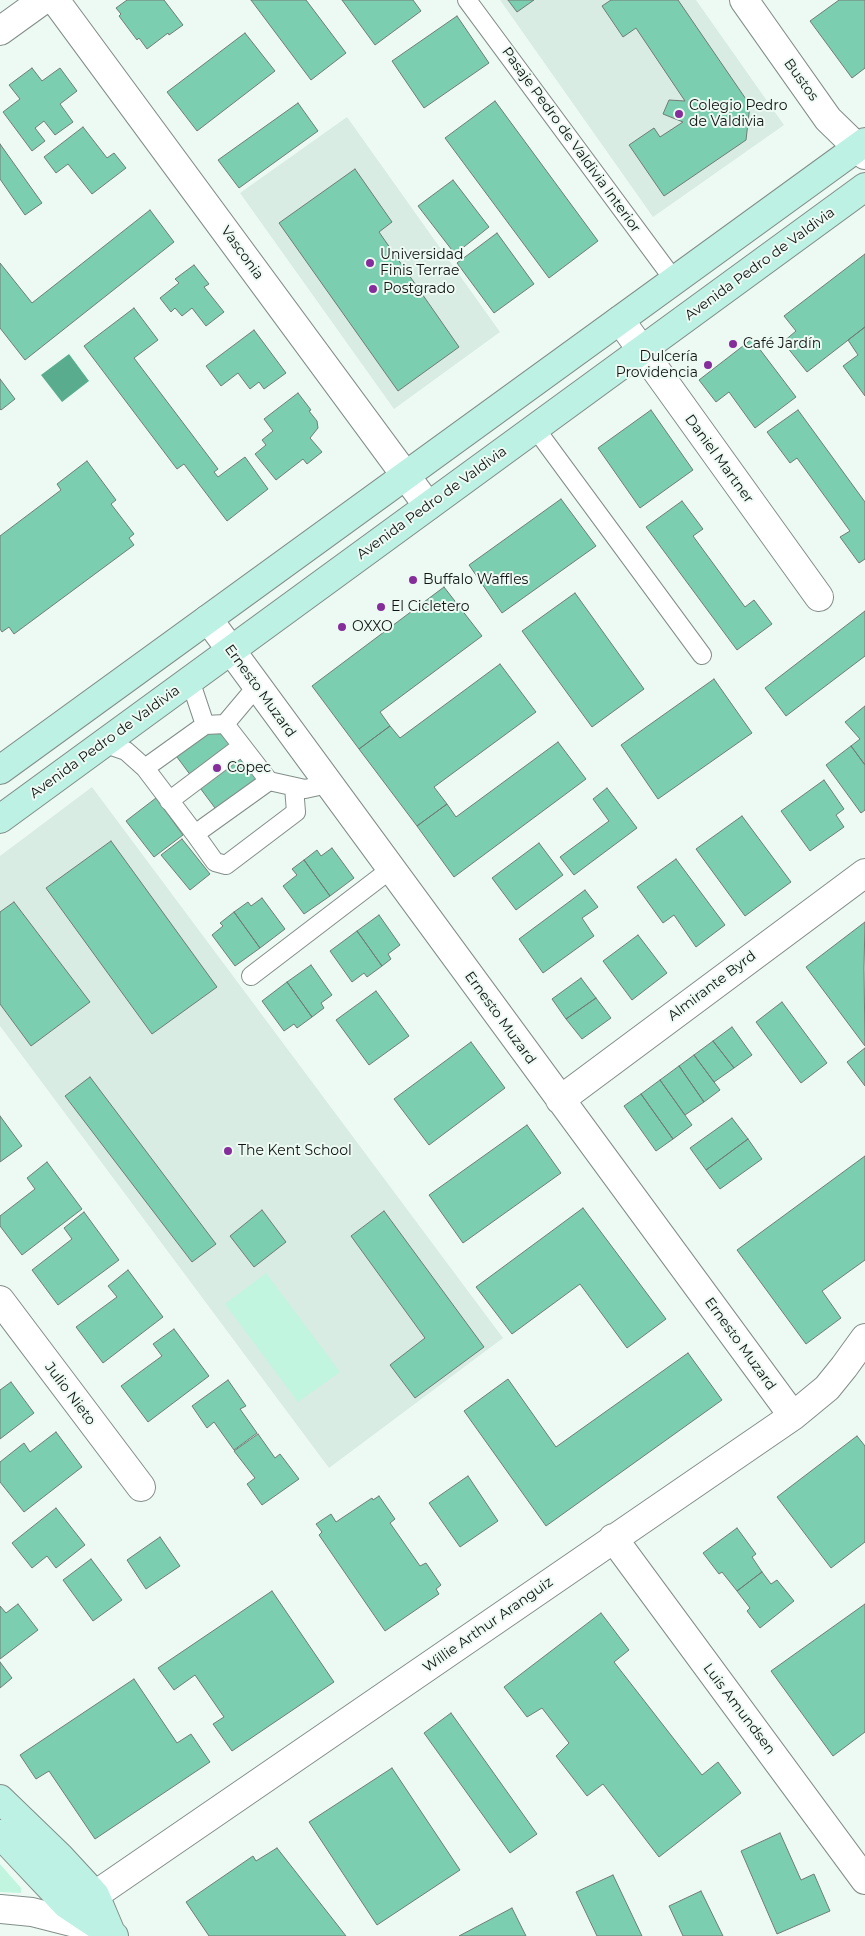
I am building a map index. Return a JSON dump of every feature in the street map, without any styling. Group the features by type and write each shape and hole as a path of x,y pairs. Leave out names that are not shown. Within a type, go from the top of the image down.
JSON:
{"main road":[{"path":"0,770 674,280 862,148"},
{"name":"Avenida Pedro de Valdivia","path":"0,819 865,187"},
{"path":"0,1799 59,1856 95,1895 113,1934"},
{"path":"0,1834 66,1904 113,1934"}],"street":[{"path":"0,31 43,0"},
{"name":"Vasconia","path":"55,0 428,506"},
{"name":"Bustos","path":"744,0 828,118 862,148"},
{"name":"Daniel Martner","path":"620,320 820,597"},
{"name":"Ernesto Muzard","path":"208,619 793,1416"},
{"name":"Almirante Byrd","path":"560,1100 865,873"},
{"name":"Julio Nieto","path":"0,1300 141,1487"},
{"name":"Willie Arthur Aranguiz","path":"95,1895 793,1416 827,1388 865,1338"},
{"name":"Luis Amundsen","path":"613,1538 865,1880"},
{"path":"0,1909 32,1912 113,1934"}],"lane":[{"name":"Pasaje Pedro de Valdivia Interior","path":"467,0 674,280"},
{"path":"535,428 702,655"},
{"path":"190,680 205,725"},
{"path":"145,768 205,725 226,724 257,686"},
{"path":"226,724 269,781 305,789 328,784"},
{"path":"104,743 126,751 145,768 215,862 226,865 296,812 294,787"},
{"path":"169,801 242,746"},
{"path":"195,834 269,781"},
{"path":"251,976 391,869"}],"shaded area":[{"name":"Colegio Pedro de Valdivia","path":"500,0 696,0 784,125 653,217"},
{"name":"Universidad Finis Terrae","path":"347,117 500,332 394,409 240,193"},
{"path":"69,354 89,381 62,402 41,375"},
{"name":"The Kent School","path":"92,787 503,1338 329,1468 0,1026 0,856"},
{"path":"266,1273 340,1372 298,1402 225,1304"},
{"path":"0,1864 21,1888 21,1893 0,1892"}],"building":[{"path":"127,0 164,0 183,25 169,35 168,33 147,49 139,38 137,40 119,16 121,14 116,8"},
{"path":"251,0 306,0 346,53 311,80"},
{"path":"342,0 413,0 421,11 375,45"},
{"path":"508,0 534,0 517,12"},
{"path":"611,0 678,0 750,105 746,140 664,196 629,145 654,128 660,137 683,122 663,114 669,100 685,101 636,28 623,37 602,6"},
{"path":"839,0 865,0 865,68 852,78 810,21"},
{"path":"457,16 489,63 424,108 392,61"},
{"path":"245,33 275,71 197,131 167,92"},
{"path":"32,68 42,81 60,68 77,91 60,104 73,122 55,135 44,121 35,128 45,141 32,151 3,112 20,99 9,85"},
{"path":"495,101 598,241 549,278 445,138"},
{"path":"298,103 318,131 239,188 218,160"},
{"path":"83,127 107,158 114,153 126,168 92,194 68,164 56,173 44,157"},
{"path":"0,144 42,203 25,215 0,179"},
{"name":"Postgrado","path":"355,169 392,222 379,232 459,347 398,391 279,223"},
{"path":"453,180 489,227 455,254 418,206"},
{"path":"150,210 174,242 25,360 0,328 0,263 32,303"},
{"path":"497,233 534,284 494,313 457,263"},
{"path":"865,254 865,327 807,372 783,342 796,331 784,316"},
{"path":"194,265 209,284 204,287 224,312 206,326 192,308 182,316 175,308 171,312 160,298 179,283 175,279"},
{"path":"134,308 158,340 134,358 218,469 214,472 218,477 245,457 268,489 227,521 184,464 177,469 84,346"},
{"path":"865,327 865,396 843,366 858,355 848,340"},
{"path":"254,330 286,373 264,389 259,382 250,389 238,373 221,386 206,366"},
{"path":"752,339 796,397 755,428 729,392 716,402 699,380"},
{"path":"0,379 15,399 1,410 0,409"},
{"path":"298,393 317,421 318,428 310,438 322,452 307,464 303,459 276,480 255,454 266,445 262,440 273,431 264,419"},
{"path":"651,410 693,470 640,508 598,448"},
{"path":"798,410 865,502 865,559 859,563 840,537 850,531 797,458 790,463 767,432"},
{"path":"87,461 116,500 111,504 134,534 129,538 134,545 14,634 9,627 2,632 0,629 0,536 61,490 57,484"},
{"path":"561,499 596,546 502,613 469,565"},
{"path":"682,501 703,529 693,536 745,607 754,600 772,624 737,650 646,527"},
{"path":"444,587 482,636 380,712 390,726 359,749 312,686"},
{"path":"575,593 644,689 592,727 522,631"},
{"path":"865,611 865,656 786,716 765,688"},
{"path":"500,664 536,712 434,787 447,804 417,826 359,749 390,726 400,738"},
{"path":"714,679 752,733 658,799 621,745"},
{"path":"865,706 865,765 851,746 860,739 845,722"},
{"name":"Copec","path":"215,722 259,782 218,812 174,753"},
{"path":"558,742 586,779 454,877 417,826 447,804 456,817"},
{"path":"851,746 865,765 865,810 861,813 826,765"},
{"path":"824,780 844,809 836,815 844,827 810,851 781,811"},
{"path":"607,788 637,828 574,875 560,857 609,821 593,799"},
{"path":"156,798 183,835 154,857 126,821"},
{"path":"742,816 791,882 745,916 696,849"},
{"path":"182,839 210,874 190,890 161,855"},
{"path":"111,841 217,987 152,1034 46,888"},
{"path":"539,843 563,875 516,910 492,878"},
{"path":"332,848 354,878 330,896 304,860 317,850 321,856"},
{"path":"676,859 725,925 696,947 674,915 663,923 637,887"},
{"path":"304,860 330,896 304,914 283,886 297,875 292,869"},
{"path":"585,890 598,907 582,918 594,936 543,973 519,939"},
{"path":"262,898 285,929 260,948 234,912 248,902 251,906"},
{"path":"14,902 90,1002 31,1046 0,1004 0,912"},
{"path":"234,912 260,948 235,966 212,935 223,926 220,923"},
{"path":"379,915 400,945 388,954 391,959 382,966 357,931"},
{"path":"865,922 864,968 865,1046 806,967"},
{"path":"357,931 382,966 367,977 364,973 352,982 330,951"},
{"path":"638,935 667,973 632,1000 603,961"},
{"path":"311,965 332,995 321,1003 324,1008 312,1017 287,982"},
{"path":"581,978 596,998 566,1019 552,999"},
{"path":"287,982 312,1017 297,1028 294,1024 284,1031 262,1001"},
{"path":"376,991 409,1036 369,1065 336,1020"},
{"path":"596,998 611,1018 582,1039 566,1019"},
{"path":"782,1002 827,1063 801,1083 756,1022"},
{"path":"732,1027 752,1055 734,1068 713,1041"},
{"path":"713,1041 734,1068 714,1082 694,1055"},
{"path":"471,1042 505,1088 429,1145 394,1099"},
{"path":"865,1048 865,1086 847,1062"},
{"path":"694,1055 720,1090 704,1102 679,1066"},
{"path":"679,1066 704,1102 685,1115 660,1080"},
{"path":"90,1077 216,1244 192,1262 65,1096"},
{"path":"660,1080 692,1125 673,1139 641,1094"},
{"path":"641,1094 673,1139 656,1151 624,1106"},
{"path":"0,1116 22,1146 0,1162"},
{"path":"732,1118 748,1139 706,1170 690,1148"},
{"path":"527,1125 561,1173 463,1243 429,1195"},
{"path":"748,1139 762,1159 720,1189 706,1170"},
{"path":"865,1156 865,1260 822,1291 841,1318 806,1344 737,1250"},
{"path":"47,1162 82,1209 22,1255 0,1226 0,1216 35,1189 27,1178"},
{"path":"583,1208 666,1319 627,1348 580,1284 512,1334 476,1287"},
{"path":"262,1210 286,1242 254,1267 230,1236"},
{"path":"384,1211 484,1347 415,1398 390,1365 425,1338 351,1236"},
{"path":"84,1212 119,1260 58,1305 32,1270 72,1239 64,1228"},
{"path":"128,1270 163,1317 103,1363 76,1327 117,1297 108,1286"},
{"path":"174,1329 209,1376 148,1422 121,1386 162,1356 153,1344"},
{"path":"688,1353 722,1400 546,1526 464,1411 508,1379 556,1447"},
{"path":"228,1380 246,1406 240,1409 257,1433 234,1450 214,1422 207,1428 192,1406"},
{"path":"11,1382 34,1413 0,1439 0,1390"},
{"path":"56,1432 82,1467 24,1512 0,1482 0,1462 24,1443 30,1452"},
{"path":"258,1434 275,1458 280,1454 299,1479 262,1505 247,1484 255,1478 234,1451"},
{"path":"857,1436 865,1446 865,1542 831,1568 777,1497"},
{"path":"468,1476 498,1521 460,1547 429,1503"},
{"path":"379,1496 395,1519 390,1523 420,1566 426,1563 441,1585 436,1589 439,1594 385,1631 319,1535 322,1532 316,1524 331,1514 336,1522 372,1498 373,1500"},
{"path":"56,1508 85,1545 56,1568 47,1556 32,1568 12,1543"},
{"path":"737,1528 756,1554 752,1557 762,1572 737,1591 722,1572 719,1574 703,1553"},
{"path":"160,1537 180,1566 146,1589 127,1560"},
{"path":"91,1559 122,1600 93,1621 63,1580"},
{"path":"762,1572 771,1584 777,1580 794,1601 760,1628 747,1611 750,1608 737,1591"},
{"path":"272,1591 334,1682 232,1751 213,1724 224,1717 195,1675 174,1690 158,1668"},
{"path":"18,1604 38,1630 0,1659 0,1606 6,1613"},
{"path":"865,1604 865,1732 833,1756 771,1671"},
{"path":"601,1613 629,1650 614,1662 702,1775 718,1762 741,1793 659,1857 603,1784 587,1796 556,1756 569,1743 542,1708 527,1717 504,1687"},
{"path":"0,1662 12,1678 0,1688"},
{"path":"134,1679 177,1743 191,1734 210,1762 95,1839 49,1771 36,1779 20,1755"},
{"path":"451,1713 537,1834 510,1853 424,1733"},
{"path":"392,1768 460,1870 377,1925 309,1822"},
{"path":"780,1833 801,1880 814,1874 830,1911 777,1934 741,1851"},
{"path":"277,1848 346,1936 209,1936 186,1902 253,1856 256,1861"},
{"path":"613,1875 642,1936 597,1936 576,1892"},
{"path":"701,1891 723,1936 683,1936 669,1906"},
{"path":"512,1908 526,1936 459,1936"}],"place":[{"name":"Colegio Pedro de Valdivia","path":"679,114"},
{"name":"Universidad Finis Terrae","path":"370,263"},
{"name":"Postgrado","path":"373,289"},
{"name":"Café Jardín","path":"733,344"},
{"name":"Dulcería Providencia","path":"708,365"},
{"name":"Buffalo Waffles","path":"413,580"},
{"name":"El Cicletero","path":"381,607"},
{"name":"OXXO","path":"342,627"},
{"name":"Copec","path":"217,768"},
{"name":"The Kent School","path":"228,1151"}]}
